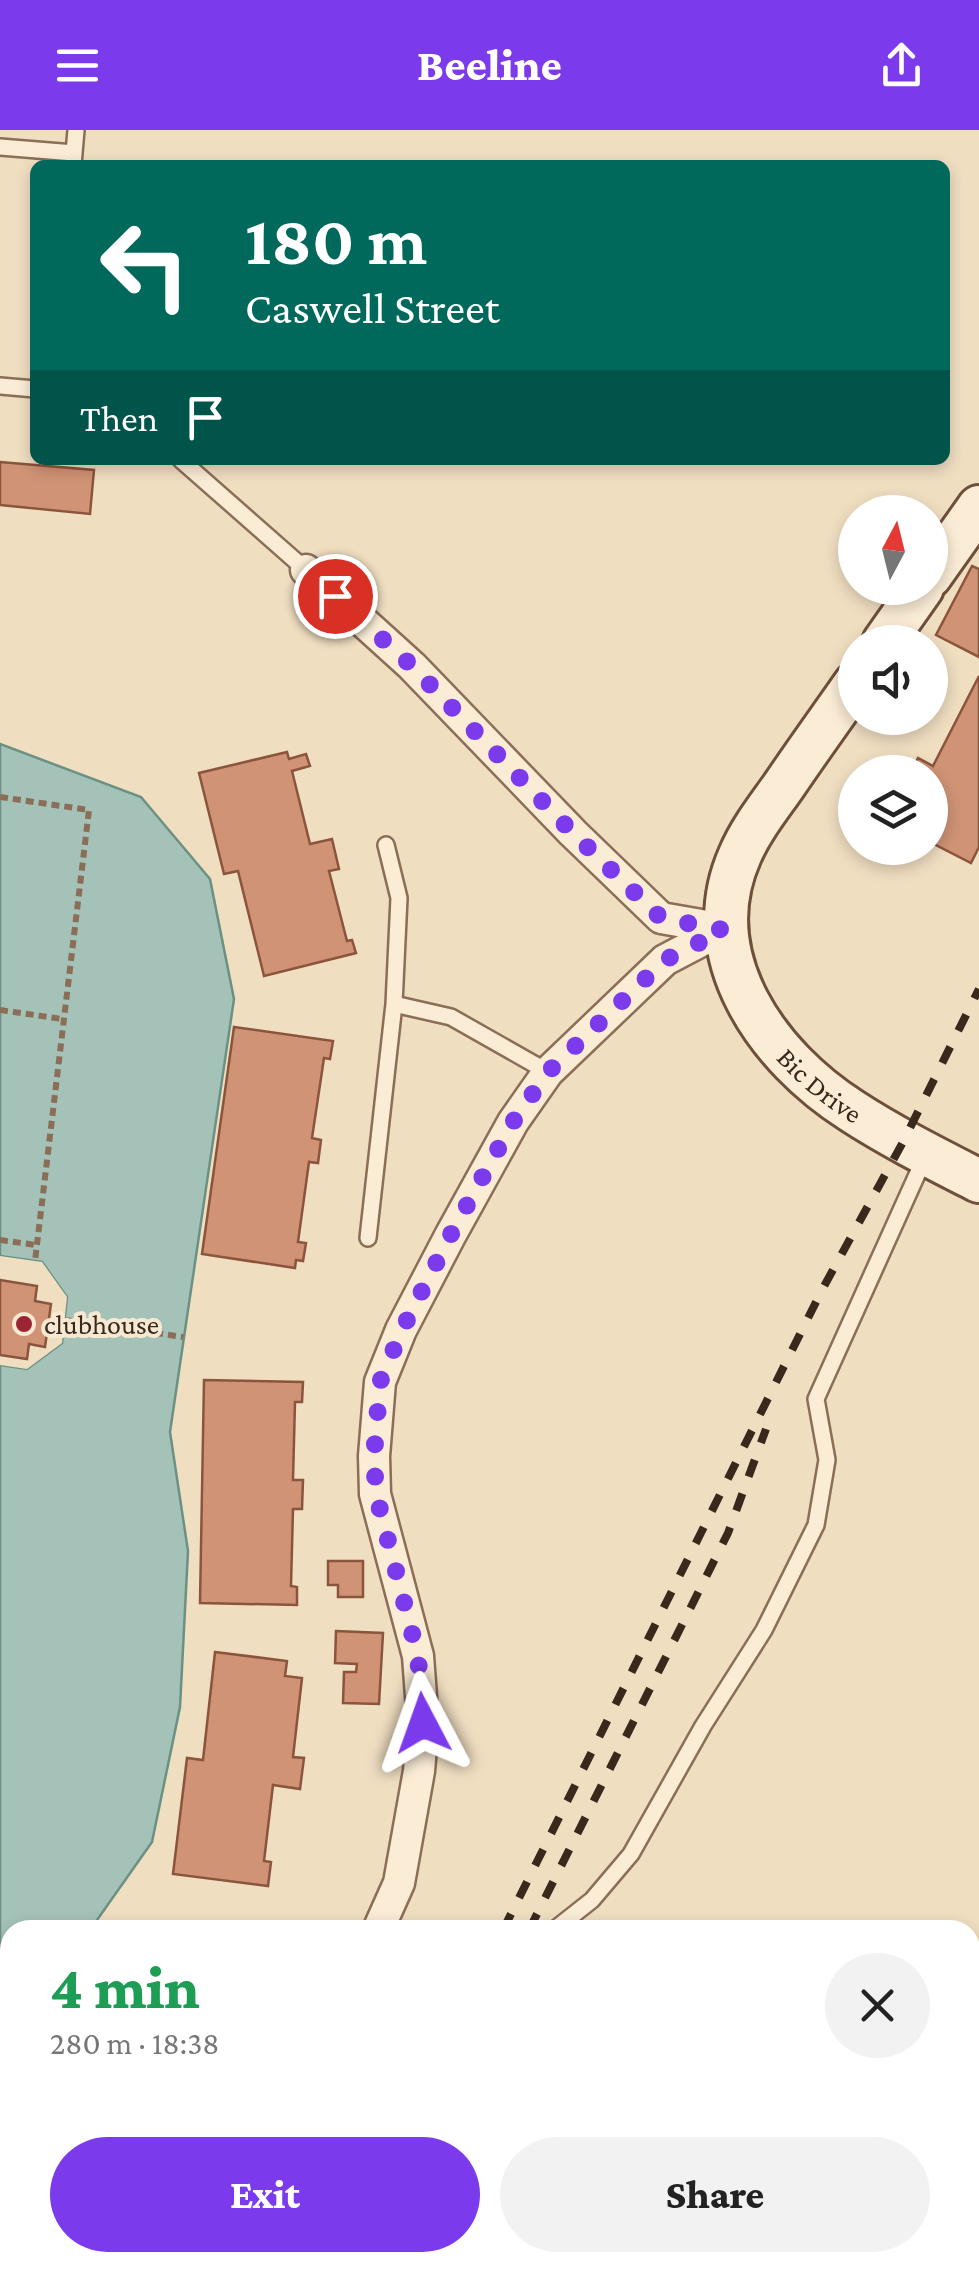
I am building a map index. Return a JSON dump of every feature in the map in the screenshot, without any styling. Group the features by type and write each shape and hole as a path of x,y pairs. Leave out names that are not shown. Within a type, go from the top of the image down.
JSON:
{"street":[{"path":"948,550 979,506"},
{"path":"306,570 412,666 661,918 724,930"},
{"path":"724,930 725,904 740,853 838,708"},
{"path":"382,1920 398,1884 419,1771 423,1723 418,1656 376,1494 374,1456 380,1382 450,1236 513,1122 548,1072 665,960 724,930"},
{"name":"Bic Drive","path":"724,930 742,995 816,1084 849,1110 979,1181"}],"lane":[{"path":"0,147 74,159 76,130"},
{"path":"0,386 30,389"},
{"path":"187,465 306,570"},
{"path":"368,1238 394,1004 398,898 386,846"},
{"path":"394,1004 451,1016 548,1072"},
{"path":"567,1920 592,1900 630,1854 703,1726 764,1630 816,1524 827,1460 816,1399 926,1154"}],"path":[{"path":"0,797 89,810 34,1261"},
{"path":"0,1010 62,1019"},
{"path":"0,1240 36,1245"},
{"path":"64,1320 183,1337"}],"water":[{"path":"0,744 141,797 210,879 234,999 170,1432 188,1551 180,1707 152,1842 97,1920 0,1920 0,1365 27,1369 62,1343 67,1297 42,1262 0,1256"}],"pier":[{"path":"0,1256 42,1262 67,1297 62,1343 27,1369 0,1365 0,1360 25,1364 57,1340 62,1298 39,1267 0,1261"}],"building":[{"path":"0,462 94,470 90,514 0,505"},
{"path":"972,566 979,569 979,657 948,641 948,625 941,625"},
{"path":"979,676 979,847 971,863 948,851 948,755 939,755"},
{"path":"287,752 289,759 306,754 310,766 292,771 310,844 332,839 339,869 329,871 347,941 352,940 356,953 264,976 238,871 224,874 199,773"},
{"path":"234,1027 333,1041 330,1059 324,1058 312,1138 321,1140 318,1163 309,1162 298,1242 306,1243 303,1261 296,1260 295,1268 202,1254"},
{"name":"clubhouse","path":"0,1280 37,1286 35,1301 51,1304 45,1347 29,1344 27,1359 0,1355"},
{"path":"204,1380 303,1382 302,1402 295,1402 293,1480 303,1480 302,1509 293,1509 291,1586 297,1587 297,1605 200,1603"},
{"path":"328,1561 363,1561 363,1597 338,1597 338,1585 328,1585"},
{"path":"336,1631 383,1633 379,1704 343,1703 344,1672 356,1672 357,1664 335,1663"},
{"path":"215,1652 287,1661 285,1676 302,1678 293,1757 304,1758 300,1789 273,1785 264,1861 271,1862 268,1886 173,1874 187,1758 203,1760"}],"railway":[{"path":"508,1920 822,1290 903,1142 979,989"},
{"path":"534,1920 728,1533 766,1429"}],"place":[{"name":"clubhouse","path":"24,1324"}],"route":[{"path":"335,596 412,666 661,918 724,930 665,960 548,1072 513,1122 450,1236 380,1382 374,1456 376,1494 418,1656 423,1723"}]}
